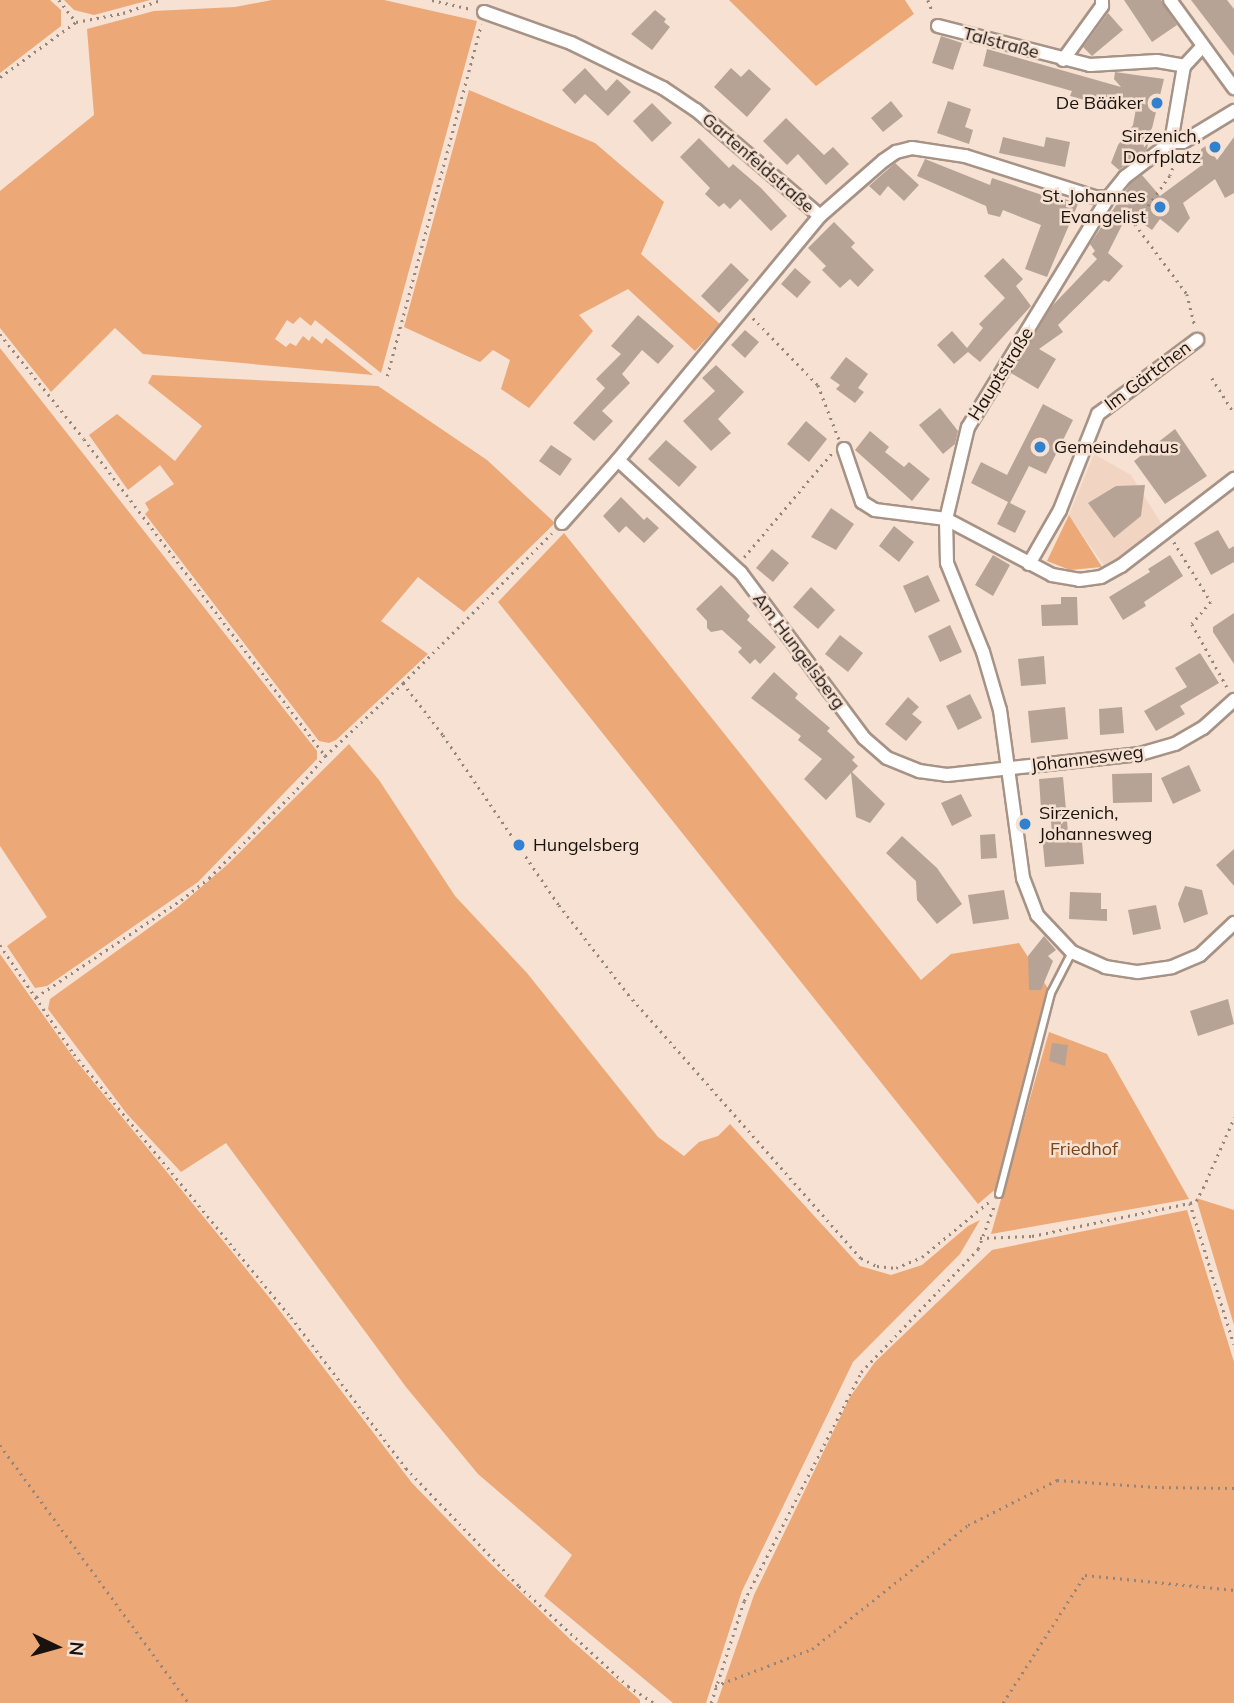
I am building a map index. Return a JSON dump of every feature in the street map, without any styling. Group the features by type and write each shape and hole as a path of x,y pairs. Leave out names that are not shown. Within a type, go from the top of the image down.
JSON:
{"street":[{"name":"Talstraße","path":"1063,60 1102,6 1102,0"},
{"path":"1170,0 1234,88"},
{"name":"Gartenfeldstraße","path":"484,12 571,43 663,88 696,110 820,216 883,161 896,152 912,148 965,156 1094,197 1108,198"},
{"name":"Talstraße","path":"938,26 1090,65 1157,61 1184,66"},
{"path":"1171,142 1184,66 1202,47"},
{"name":"Hauptstraße","path":"1072,952 1037,915 1023,878 1000,710 982,652 947,563 946,519 968,427 1108,198 1125,177 1171,142 1183,142 1234,111"},
{"path":"562,523 618,460 820,216"},
{"name":"Im Gärtchen","path":"1029,564 1060,510 1098,414 1197,340"},
{"path":"844,449 862,502 875,510 946,519 1052,575 1079,580 1101,577 1234,479"},
{"name":"Am Hungelsberg","path":"618,460 735,568 864,738 887,758 919,771 947,775 1009,768"},
{"name":"Johannesweg","path":"1009,768 1140,754 1175,744 1203,729 1231,694"},
{"path":"1072,952 1105,967 1138,972 1172,967 1200,955 1234,923"}],"lane":[{"path":"999,1194 1051,993 1072,952"}],"path":[{"path":"59,0 76,22"},
{"path":"0,77 76,22 123,13 161,0"},
{"path":"387,376 484,12 432,0"},
{"path":"1176,161 1135,224 1187,294 1197,340"},
{"path":"735,568 840,443 818,385 743,308"},
{"path":"0,334 84,439 325,756"},
{"path":"1212,378 1234,413"},
{"path":"36,997 181,900 209,878 297,789 325,756 403,683 562,523"},
{"path":"1167,530 1211,602 1192,624 1231,694"},
{"path":"403,683 443,734 559,905 628,994 861,1258 877,1266 896,1268 922,1257 999,1194"},
{"path":"0,945 74,1054 291,1317 406,1468 519,1586 628,1686 654,1703"},
{"path":"980,1238 1032,1236 1196,1201 1234,1118"},
{"path":"711,1703 744,1601 861,1371 978,1249 999,1194"},
{"path":"1190,1203 1234,1345"},
{"path":"0,1445 189,1703"},
{"path":"715,1686 812,1649 968,1525 1057,1480 1155,1487 1234,1488"},
{"path":"1226,1488 1234,1482"},
{"path":"1003,1703 1085,1575 1234,1590"}],"shaded area":[{"path":"1094,454 1131,475 1164,528 1105,567 1069,515"}],"green space":[{"path":"0,0 50,0 61,10 61,26 0,73"},
{"path":"64,0 150,0 94,15 74,10"},
{"path":"272,0 384,0 477,21 381,373 315,320 311,326 300,317 293,324 287,320 275,339 286,347 290,343 296,346 303,336 309,341 312,336 322,344 326,338 373,375 143,354 115,328 51,392 0,328 0,191 94,115 87,29 154,11 235,7"},
{"path":"729,0 905,0 914,14 816,86"},
{"path":"469,90 595,143 664,202 641,254 720,324 695,351 628,289 579,315 593,331 529,408 501,389 510,360 493,350 480,362 404,327"},
{"path":"0,348 317,751 317,759 198,882 47,986 35,988 7,946 47,917 0,846"},
{"path":"152,375 378,386 487,460 555,523 464,612 418,577 381,621 428,654 336,740 329,743 319,741 145,514 149,510 145,503 174,484 160,465 128,490 89,435 117,414 175,461 202,426 148,383"},
{"path":"1069,515 1102,567 1070,570 1047,561"},
{"path":"564,533 921,980 951,954 1019,943 1049,990 998,1187 978,1204 498,602"},
{"path":"349,744 379,780 455,896 527,973 658,1137 684,1156 699,1142 718,1136 730,1124 860,1266 891,1275 922,1265 968,1226 980,1220 960,1254 853,1362 742,1591 706,1703 673,1703 544,1596 572,1555 478,1474 406,1387 226,1143 181,1172 127,1114 48,1009 50,999 178,907 227,865"},
{"path":"0,954 73,1057 273,1302 412,1483 486,1559 572,1641 640,1700 640,1703 0,1703"},
{"name":"Friedhof","path":"1049,1032 1107,1054 1189,1199 991,1234"},
{"path":"1196,1198 1234,1210 1234,1325"},
{"path":"1187,1210 1234,1362 1234,1703 717,1703 754,1595 850,1397 875,1362 992,1250"}],"building":[{"path":"1124,0 1161,0 1177,25 1152,42"},
{"path":"1191,0 1227,0 1234,9 1234,56"},
{"path":"655,10 666,19 664,22 670,27 652,50 631,34"},
{"path":"1108,13 1123,30 1092,56 1083,47"},
{"path":"941,36 962,43 953,70 932,63"},
{"path":"987,49 1121,87 1114,79 1115,72 1164,79 1147,149 1119,170 1111,163 1118,145 1133,125 1137,103 1106,97 1102,110 1087,105 1088,101 1070,96 1072,91 983,66"},
{"path":"585,68 606,91 617,79 631,92 608,116 585,94 575,104 562,90"},
{"path":"731,68 741,77 749,69 771,89 747,117 714,87"},
{"path":"891,101 903,116 883,132 871,118"},
{"path":"948,101 971,109 965,127 973,130 969,144 937,133"},
{"path":"652,103 672,123 652,142 633,121"},
{"path":"786,118 824,155 833,147 849,164 826,185 798,154 787,165 763,141"},
{"path":"1003,137 1044,147 1046,137 1070,142 1065,167 999,153"},
{"path":"1234,137 1234,193 1225,198 1215,179 1183,203 1190,218 1178,233 1160,219 1152,230 1128,213 1108,253 1123,266 1109,282 1104,280 1058,325 1063,332 1039,349 1056,359 1038,389 1011,373 1052,306 1097,259 1092,254 1095,251 1090,244 1131,183 1142,175 1160,196 1202,165 1194,154 1207,145 1217,160"},
{"path":"699,138 729,168 733,164 761,188 787,216 771,231 740,199 730,209 724,203 719,207 705,194 710,188 680,157"},
{"path":"925,159 990,185 992,178 1078,204 1047,277 1025,269 1041,225 1003,210 1000,217 988,214 986,206 917,176"},
{"path":"895,163 919,185 904,201 888,186 880,196 869,186"},
{"path":"834,222 855,243 851,247 874,270 858,287 850,279 840,288 822,270 826,266 808,248"},
{"path":"1003,258 1023,279 1016,286 1031,306 980,362 968,352 954,364 937,345 952,331 967,348 983,328 979,324 1005,298 984,276"},
{"path":"731,263 749,280 719,313 701,296"},
{"path":"795,268 811,282 797,298 781,284"},
{"path":"638,315 674,346 658,364 642,350 622,374 630,383 602,411 613,421 594,441 573,423 605,388 596,379 621,354 611,346"},
{"path":"745,330 759,342 745,358 731,345"},
{"path":"846,357 868,374 858,388 864,392 855,403 836,389 840,385 830,378"},
{"path":"716,365 744,392 718,419 731,433 711,451 683,421 715,391 702,378"},
{"path":"1043,404 1073,420 1046,474 1029,466 1010,503 1026,511 1015,533 997,524 1008,502 971,483 981,462 1007,475"},
{"path":"940,408 958,431 955,444 943,454 919,425"},
{"path":"806,421 827,439 809,462 787,444"},
{"path":"1175,429 1207,476 1165,504 1134,461"},
{"path":"870,431 889,447 885,452 904,467 909,462 930,479 912,501 855,450"},
{"path":"666,440 697,467 679,487 648,459"},
{"path":"551,445 572,459 560,476 539,461"},
{"path":"1145,485 1141,516 1114,538 1088,503 1116,486"},
{"path":"621,497 644,520 647,517 659,528 644,543 626,526 619,533 603,516"},
{"path":"831,508 854,524 836,550 811,537"},
{"path":"894,526 914,542 899,562 879,546"},
{"path":"1218,530 1229,549 1234,546 1234,562 1211,575 1194,543"},
{"path":"772,549 789,563 773,582 756,568"},
{"path":"993,555 1010,565 993,596 975,585"},
{"path":"1170,555 1183,576 1144,602 1146,606 1123,620 1109,597 1150,572 1148,569"},
{"path":"928,575 940,601 915,613 903,586"},
{"path":"721,585 750,616 747,620 776,647 760,664 755,659 750,664 738,652 742,648 722,630 711,632 707,628 707,621 696,609"},
{"path":"811,587 835,610 818,629 793,607"},
{"path":"1061,597 1077,597 1078,625 1042,626 1041,605 1061,604"},
{"path":"1234,613 1234,664 1213,632 1213,627"},
{"path":"950,625 962,652 940,662 928,636"},
{"path":"840,635 863,653 848,672 825,654"},
{"path":"1200,653 1219,683 1180,706 1185,714 1156,731 1144,711 1187,687 1175,668"},
{"path":"1044,656 1046,684 1021,686 1018,659"},
{"path":"774,672 798,694 795,698 830,728 827,731 855,757 852,760 858,766 852,772 885,804 870,823 856,817 851,773 826,800 804,779 822,759 798,740 801,736 751,698"},
{"path":"970,694 982,718 958,730 946,706"},
{"path":"908,697 919,707 912,714 922,722 906,741 885,724"},
{"path":"1065,707 1068,739 1031,743 1028,711"},
{"path":"1122,707 1124,733 1100,735 1099,709"},
{"path":"1189,765 1201,791 1173,804 1161,778"},
{"path":"1152,773 1152,802 1113,803 1112,774"},
{"path":"1063,777 1068,832 1081,831 1084,864 1045,867 1042,835 1052,834 1050,808 1041,809 1039,779"},
{"path":"961,794 972,816 952,826 941,803"},
{"path":"995,834 997,858 981,859 980,835"},
{"path":"902,836 937,868 962,904 937,924 917,900 916,881 886,853"},
{"path":"1234,849 1234,886 1216,865"},
{"path":"1185,886 1202,890 1208,914 1184,923 1178,904"},
{"path":"1004,890 1009,919 973,924 968,895"},
{"path":"1070,892 1101,893 1101,909 1107,909 1107,921 1069,919"},
{"path":"1156,905 1161,929 1133,935 1128,910"},
{"path":"1044,936 1056,950 1048,956 1053,961 1041,990 1029,990 1028,956"},
{"path":"1228,999 1234,1024 1198,1036 1190,1011"},
{"path":"1052,1043 1068,1045 1065,1066 1049,1061"}],"place":[{"name":"De Bääker","path":"1157,103"},
{"name":"Sirzenich, Dorfplatz","path":"1215,147"},
{"name":"St. Johannes Evangelist","path":"1160,207"},
{"name":"Gemeindehaus","path":"1040,447"},
{"name":"Sirzenich, Johannesweg","path":"1025,824"},
{"name":"Hungelsberg","path":"519,845"}]}
